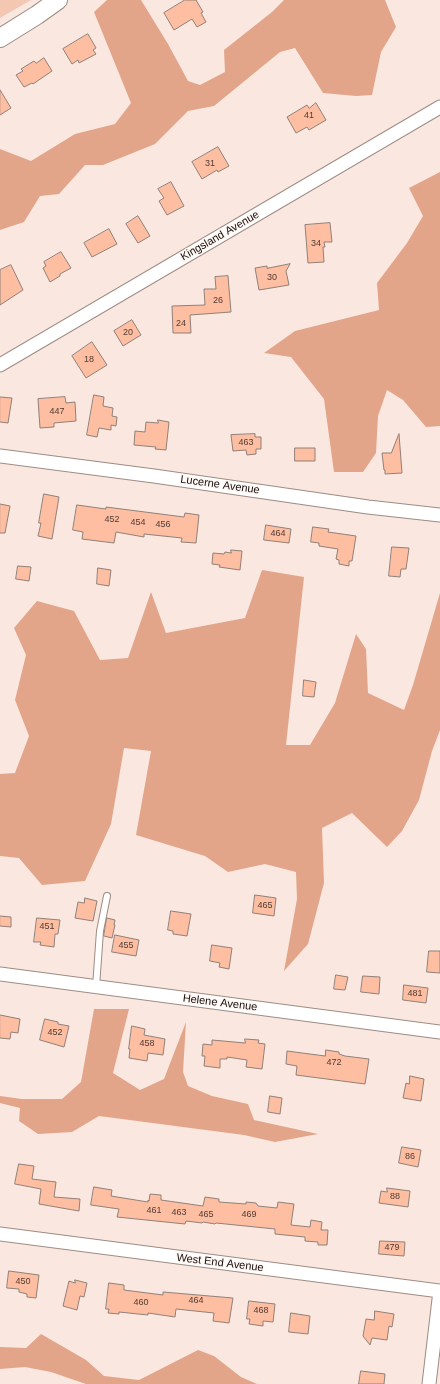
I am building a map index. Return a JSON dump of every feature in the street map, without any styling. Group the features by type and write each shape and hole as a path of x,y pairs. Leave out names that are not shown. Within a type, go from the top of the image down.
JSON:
{"street":[{"path":"0,38 58,0"},
{"name":"Kingsland Avenue","path":"0,365 440,107"},
{"name":"Lucerne Avenue","path":"0,456 154,476 368,507 440,515"},
{"name":"Helene Avenue","path":"0,974 440,1032"},
{"name":"West End Avenue","path":"0,1234 440,1291"},
{"path":"429,1384 440,1291"}],"lane":[{"path":"96,986 100,931 107,896"}],"shaded area":[{"path":"0,0 31,0 0,18"},
{"path":"107,0 141,0 168,44 188,81 200,85 225,72 224,50 272,12 284,0 385,0 396,27 381,52 372,95 356,96 323,93 295,48 280,52 214,106 188,111 155,144 103,165 85,165 59,194 40,196 24,222 0,230 0,149 31,161 75,134 115,124 131,103 94,12"},
{"path":"440,172 440,426 426,427 403,400 387,390 378,416 376,453 363,472 334,472 324,399 291,357 264,353 295,331 379,310 377,283 407,243 423,216 409,188"},
{"path":"262,570 304,577 286,745 310,745 335,703 356,634 366,649 368,693 404,710 413,685 440,593 440,730 432,751 419,800 402,831 387,847 352,813 322,828 324,883 308,944 284,971 297,899 296,872 265,864 228,872 205,856 136,835 151,751 124,748 111,824 85,881 42,885 19,858 0,856 0,774 15,773 29,736 15,700 26,655 14,628 37,601 74,611 100,660 128,658 151,592 166,633 245,618"},
{"path":"94,1009 129,1009 113,1073 140,1090 164,1079 186,1022 183,1072 188,1086 212,1096 248,1104 254,1120 318,1134 275,1142 244,1135 99,1116 72,1132 38,1134 19,1121 20,1108 0,1103 0,1096 22,1099 62,1099 81,1082"},
{"path":"41,1334 86,1360 104,1376 139,1380 198,1350 214,1356 241,1377 257,1384 86,1384 51,1372 25,1367 0,1369 0,1347 26,1348"}],"building":[{"path":"185,0 196,0 203,12 201,13 206,22 197,27 192,19 174,30 164,13"},
{"path":"88,34 96,48 93,50 96,54 79,63 78,60 72,64 63,49"},
{"path":"44,58 52,71 33,84 32,83 24,87 16,75 23,71 21,69 34,61 36,63"},
{"path":"0,90 11,108 0,115"},
{"path":"316,103 326,120 309,130 307,127 296,133 287,117 307,105 309,108"},
{"path":"218,147 229,166 218,172 217,170 202,179 192,162"},
{"path":"171,182 184,206 167,215 159,201 164,198 158,189"},
{"path":"138,216 150,236 138,243 126,224"},
{"path":"330,223 332,242 324,242 324,262 308,263 305,225"},
{"path":"109,229 117,244 92,257 84,243"},
{"path":"61,252 71,268 50,282 43,268 46,266 44,262"},
{"path":"290,264 286,271 289,285 259,290 255,268 267,266 267,268"},
{"path":"11,265 23,290 0,305 0,270"},
{"path":"228,276 231,312 190,315 191,333 173,333 172,306 205,305 204,289 216,289 215,277"},
{"path":"132,320 141,335 123,346 114,331"},
{"path":"92,342 107,365 86,378 72,356"},
{"path":"94,395 104,397 103,406 113,408 112,416 117,417 116,426 111,425 111,430 99,428 97,437 87,435"},
{"path":"0,397 12,398 8,423 0,422"},
{"path":"65,397 66,403 75,402 76,421 54,423 54,427 40,428 38,399"},
{"path":"158,420 169,422 166,450 155,449 156,447 134,445 135,431 145,432 146,422 158,423"},
{"path":"255,434 255,437 261,437 261,449 256,449 256,454 247,455 246,450 233,451 231,435"},
{"path":"399,434 402,473 385,474 382,453 391,453"},
{"path":"295,448 315,448 315,461 295,461"},
{"path":"44,494 59,497 52,539 38,536"},
{"path":"0,504 10,506 5,533 0,533"},
{"path":"77,505 106,509 106,507 184,517 185,513 199,515 196,543 181,542 182,538 144,534 144,537 116,532 114,543 82,539 83,532 73,530"},
{"path":"266,525 291,529 289,543 264,540"},
{"path":"313,527 329,529 328,532 356,536 352,561 349,561 349,566 339,564 339,560 336,559 338,549 319,546 319,543 311,542"},
{"path":"392,547 409,548 406,569 401,569 400,577 389,576"},
{"path":"231,550 242,551 240,570 219,567 220,565 212,564 213,553 231,553"},
{"path":"18,566 31,567 29,581 16,579"},
{"path":"98,568 111,570 109,586 97,584"},
{"path":"304,680 316,682 314,697 303,696"},
{"path":"255,895 276,898 274,916 253,913"},
{"path":"85,898 97,901 93,921 75,918 78,902 84,903"},
{"path":"171,911 191,914 187,936 173,934 173,931 168,930"},
{"path":"0,916 11,917 11,927 0,926"},
{"path":"37,918 60,920 58,934 55,934 54,947 40,945 41,942 34,942"},
{"path":"107,918 115,920 112,938 104,936"},
{"path":"115,935 139,940 136,956 112,952"},
{"path":"212,945 232,948 229,969 219,967 220,963 210,961"},
{"path":"429,951 440,951 440,973 427,972"},
{"path":"336,975 348,977 345,990 334,989"},
{"path":"363,976 380,977 379,994 361,992"},
{"path":"404,985 428,988 426,1003 403,1000"},
{"path":"0,1015 20,1019 18,1033 11,1032 10,1039 0,1038"},
{"path":"45,1019 69,1026 64,1047 40,1040"},
{"path":"132,1026 145,1029 144,1035 165,1039 163,1055 148,1053 147,1061 129,1058"},
{"path":"245,1039 259,1040 258,1043 265,1044 262,1069 246,1067 247,1060 227,1057 227,1059 220,1059 220,1068 204,1066 205,1056 202,1056 203,1044 212,1045 212,1040 245,1043"},
{"path":"326,1050 339,1052 339,1054 345,1056 369,1059 365,1084 296,1075 297,1066 286,1064 287,1051 325,1056"},
{"path":"410,1076 424,1079 421,1101 403,1098 406,1083 409,1084"},
{"path":"270,1096 282,1098 280,1114 268,1112"},
{"path":"402,1147 421,1150 418,1167 399,1163"},
{"path":"19,1164 34,1166 32,1179 56,1182 54,1197 80,1199 79,1211 39,1204 41,1189 15,1184"},
{"path":"94,1187 112,1190 111,1196 148,1202 150,1194 161,1195 161,1200 203,1206 205,1197 219,1199 219,1202 246,1204 246,1202 256,1203 258,1206 277,1208 278,1202 294,1204 291,1225 310,1227 311,1220 322,1222 321,1230 328,1230 327,1245 318,1245 318,1242 305,1241 305,1237 275,1234 275,1229 186,1221 185,1224 117,1217 119,1209 91,1205"},
{"path":"387,1188 410,1191 408,1207 379,1203 381,1191 387,1192"},
{"path":"380,1241 405,1242 404,1256 379,1254"},
{"path":"9,1271 39,1275 36,1298 27,1297 27,1294 19,1292 19,1289 7,1288"},
{"path":"75,1280 87,1283 84,1297 80,1296 77,1310 63,1306 69,1281 75,1283"},
{"path":"109,1283 124,1285 124,1290 163,1295 163,1292 233,1298 229,1323 213,1321 214,1313 176,1309 175,1317 148,1313 148,1315 119,1312 119,1314 108,1313 109,1309 106,1309"},
{"path":"249,1301 275,1304 273,1322 263,1321 263,1326 249,1324 250,1319 247,1319"},
{"path":"375,1311 394,1314 392,1327 389,1326 387,1340 372,1338 370,1345 363,1336 366,1319 374,1320"},
{"path":"291,1313 310,1316 308,1334 289,1332"},
{"path":"361,1371 385,1374 384,1384 359,1384"}]}
